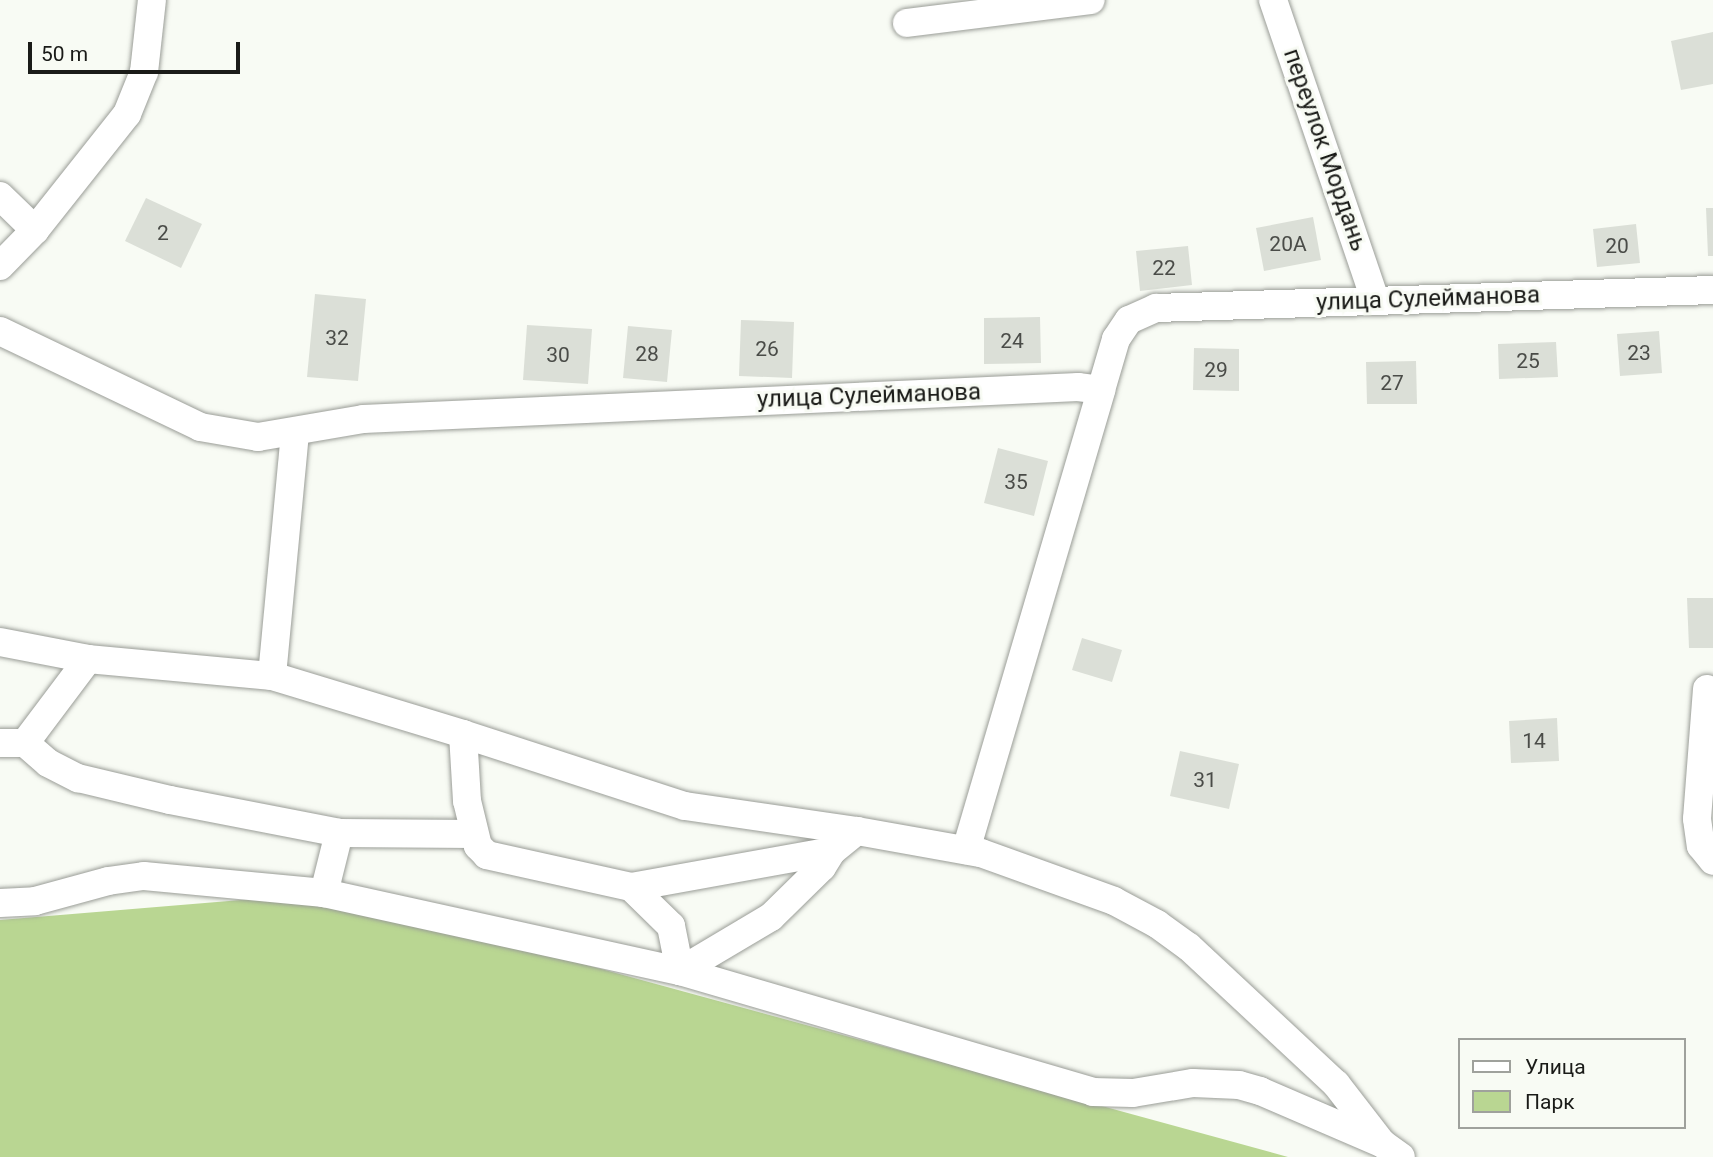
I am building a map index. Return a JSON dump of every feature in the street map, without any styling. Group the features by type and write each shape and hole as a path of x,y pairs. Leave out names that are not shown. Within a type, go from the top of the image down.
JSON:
{"street":[{"path":"0,266 35,230 132,106 144,72 152,0"},
{"path":"907,23 1091,0"},
{"name":"переулок Мордань","path":"1273,0 1375,300"},
{"path":"0,196 35,230"},
{"name":"улица Сулейманова","path":"0,331 200,427 242,436 295,433 363,419 1038,389 1101,390 1116,339 1129,320 1156,308 1713,290"},
{"path":"966,850 1101,390"},
{"path":"272,676 295,433"},
{"path":"0,642 88,659 272,676 463,734 684,806 857,831 981,853 1114,901 1157,924 1189,947 1336,1084 1392,1150"},
{"path":"88,659 12,743 78,778 170,800 339,833 474,834"},
{"path":"1707,689 1698,819 1701,846 1713,861"},
{"path":"463,734 467,801 478,846 487,855 631,887 831,850 857,831"},
{"path":"324,893 339,833"},
{"path":"680,971 771,917 822,867 831,850"},
{"path":"0,903 36,901 108,881 144,876 324,893 680,971 1093,1091 1133,1093 1193,1083 1239,1085 1392,1150"},
{"path":"631,887 671,926 680,971"}],"green space":[{"path":"324,893 1288,1157 0,1157 0,920"}],"building":[{"path":"1713,32 1713,84 1681,90 1671,41"},
{"path":"146,198 202,224 181,268 125,241"},
{"path":"1706,208 1713,208 1713,256 1708,256"},
{"path":"1313,217 1321,260 1264,271 1256,228"},
{"path":"1636,224 1640,263 1597,267 1593,229"},
{"path":"1188,246 1192,285 1140,291 1136,251"},
{"path":"315,294 366,299 358,381 307,377"},
{"path":"1040,317 1041,363 984,364 984,318"},
{"path":"741,320 794,322 792,378 739,376"},
{"path":"527,325 592,329 588,384 523,380"},
{"path":"628,326 672,330 667,382 623,378"},
{"path":"1659,331 1662,373 1620,376 1617,334"},
{"path":"1556,342 1558,377 1499,379 1498,344"},
{"path":"1194,348 1239,349 1239,391 1193,390"},
{"path":"1416,361 1417,404 1367,404 1366,362"},
{"path":"998,448 1048,461 1034,516 984,503"},
{"path":"1687,598 1713,598 1713,648 1689,648"},
{"path":"1082,638 1122,650 1112,682 1072,670"},
{"path":"1557,718 1559,761 1511,763 1509,721"},
{"path":"1180,751 1239,764 1229,809 1170,796"}]}
